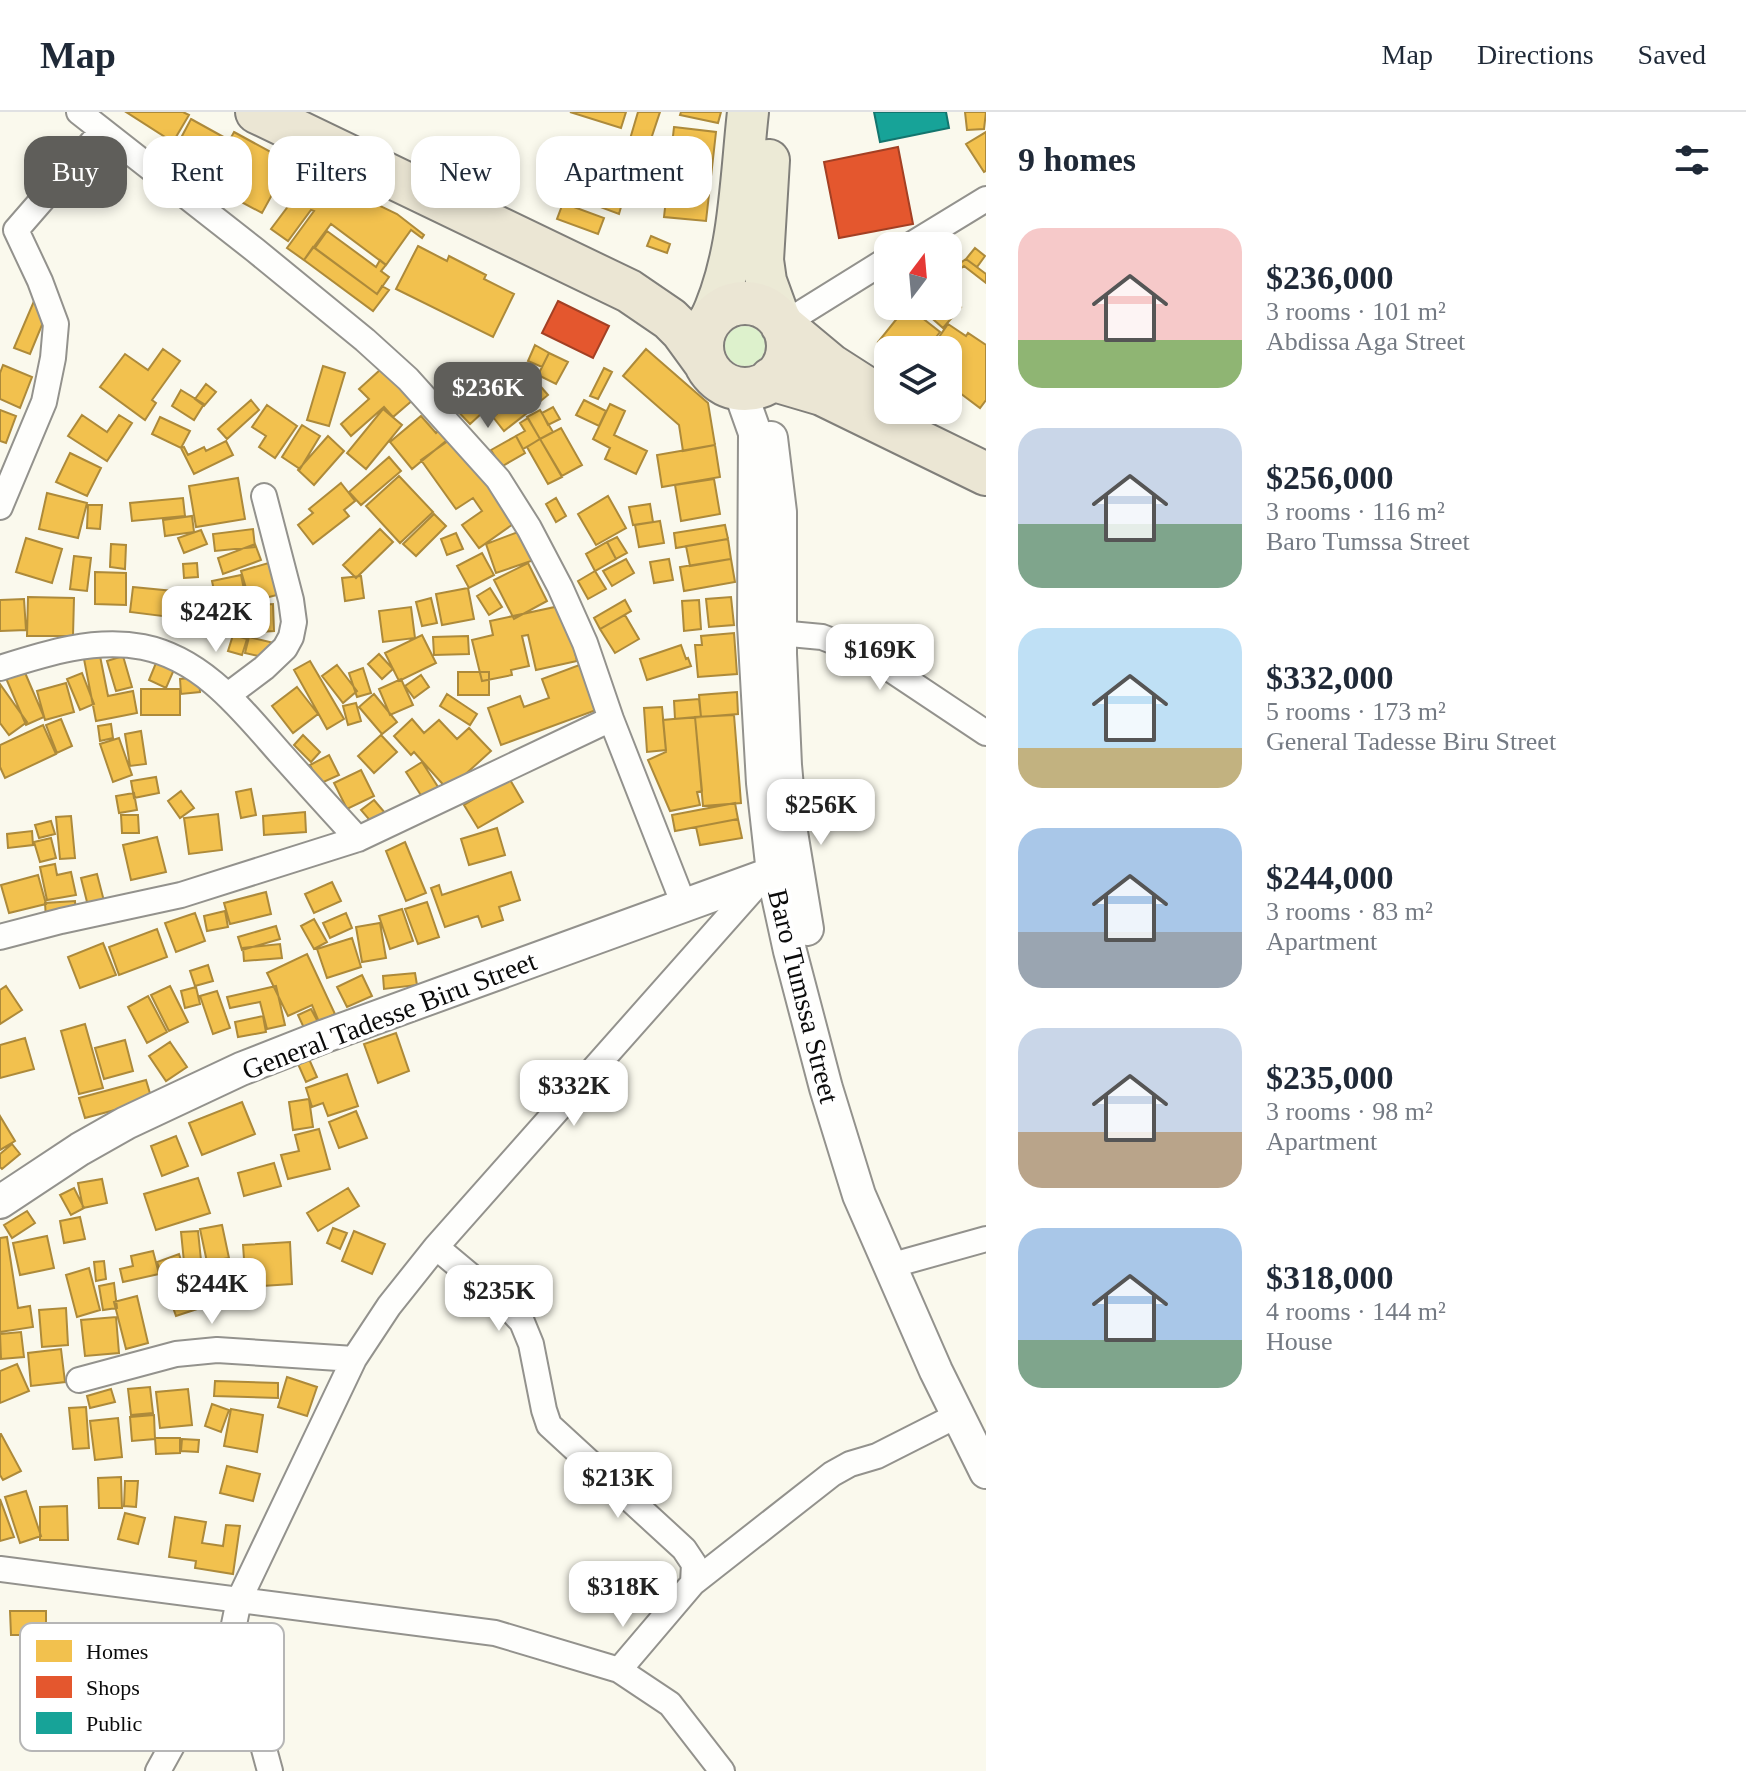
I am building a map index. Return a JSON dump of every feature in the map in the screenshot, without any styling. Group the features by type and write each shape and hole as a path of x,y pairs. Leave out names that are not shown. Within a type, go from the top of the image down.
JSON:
{"highway":[{"path":"257,112 629,291 682,331 735,349 986,474"},
{"path":"629,291 676,299 735,349 778,372 787,343 782,325"},
{"path":"735,349 755,304 774,315 830,365 874,392"},
{"path":"932,424 986,451"}],"main road":[{"path":"759,121 763,260 766,281 782,325"},
{"path":"735,349 730,259 736,218 759,121"}],"street":[{"path":"79,112 365,340 408,379 498,479 529,528 585,643 611,719 684,905"},
{"path":"0,507 44,402 56,324 40,281 8,228 102,131"},
{"path":"932,232 986,199"},
{"path":"782,325 874,268"},
{"name":"Baro Tumssa Street","path":"735,349 780,512 779,633 791,832 778,872 809,944 822,1001 900,1263 909,1306"},
{"name":"Baro Tumssa Street","path":"735,349 755,433 754,625 763,783 807,1020 859,1195 936,1371 986,1472"},
{"path":"228,695 285,648 294,622 264,496"},
{"path":"779,633 822,637 853,649 887,667 986,733"},
{"path":"0,668 66,648 109,644 144,647 175,658 200,672 228,695 358,839"},
{"path":"0,937 181,895 358,839 611,719"},
{"path":"234,1623 239,1600 354,1359 389,1306 436,1247 778,872"},
{"name":"General Tadesse Biru Street","path":"0,1202 80,1149 126,1123 241,1069 778,872"},
{"path":"900,1263 986,1239"},
{"path":"436,1247 522,1322 531,1344 549,1425 684,1549 694,1564 693,1583"},
{"path":"79,1380 176,1354 217,1350 354,1359"},
{"path":"619,1670 693,1583 832,1474 850,1464 877,1456 958,1415"},
{"path":"0,1569 495,1633 619,1670 670,1704 722,1771"},
{"path":"158,1771 169,1751"},
{"path":"265,1751 270,1771"}],"green space":[{"path":"745,326 759,332 765,346 759,360 745,366 731,360 725,346 731,332"}],"building: Homes":[{"path":"126,112 183,112 189,115 177,136 164,136"},
{"path":"570,112 626,112 621,128"},
{"path":"638,112 660,112 652,136 631,136"},
{"path":"681,112 721,112 718,123 680,115"},
{"path":"965,112 986,112 984,129 967,130"},
{"path":"191,119 222,136 182,136"},
{"path":"674,127 716,132 712,168 712,136 673,136"},
{"path":"986,132 986,171 984,172 966,144"},
{"path":"252,142 268,151 268,202 262,213 252,208"},
{"path":"287,208 385,208 424,235 422,238 411,230 386,265 331,224 304,260 287,248 314,211 311,210 288,241 271,229"},
{"path":"561,208 577,208 604,218 598,234 557,219"},
{"path":"603,208 621,208 619,214"},
{"path":"665,208 707,208 706,221 664,217"},
{"path":"327,231 376,267 380,260 386,265 381,271 389,277 377,294 315,248"},
{"path":"651,236 670,244 667,253 647,246"},
{"path":"418,246 447,261 449,256 514,294 493,337 396,289"},
{"path":"313,247 377,294 382,286 389,290 373,311 304,260"},
{"path":"975,248 985,256 977,267 966,259"},
{"path":"966,259 986,274 986,283 962,268 962,262"},
{"path":"34,301 49,308 30,354 14,348"},
{"path":"896,320 925,320 940,332 937,336 883,336"},
{"path":"934,320 950,320 943,328"},
{"path":"948,324 986,345 986,400 980,408 962,394 962,336 940,336"},
{"path":"535,345 549,353 542,367 528,361"},
{"path":"163,349 180,361 152,400 156,403 145,420 100,387 125,354 148,370"},
{"path":"646,349 708,403 715,445 683,451 679,425 623,376"},
{"path":"549,353 568,362 556,384 538,375"},
{"path":"391,360 421,393 393,417 384,407 351,436 341,424 369,399 359,389"},
{"path":"3,365 32,377 20,408 0,399"},
{"path":"323,366 345,373 329,426 307,420"},
{"path":"604,368 612,372 598,399 590,396"},
{"path":"483,369 512,400 502,409 473,378"},
{"path":"535,380 548,395 524,409 527,413 504,431 493,417 516,398 521,404 530,397 525,390"},
{"path":"206,384 216,392 204,406 195,399"},
{"path":"457,389 481,414 470,424 446,399"},
{"path":"181,390 204,404 194,420 172,406"},
{"path":"251,400 259,410 227,439 218,429"},
{"path":"584,400 606,411 599,426 576,415"},
{"path":"610,404 625,411 614,435 647,451 636,474 605,459 610,448 593,439"},
{"path":"267,405 297,426 275,458 259,447 266,436 252,427"},
{"path":"553,407 560,419 548,425 542,413"},
{"path":"383,409 402,425 366,469 347,453"},
{"path":"0,410 16,416 6,443 0,441"},
{"path":"540,410 553,432 540,439 527,417"},
{"path":"82,415 107,432 119,415 132,423 107,461 68,436"},
{"path":"421,416 436,433 450,421 458,431 412,469 390,442"},
{"path":"160,417 190,431 181,448 152,434"},
{"path":"528,418 540,439 523,449 516,436 525,431 520,423"},
{"path":"302,425 320,436 300,469 282,457"},
{"path":"561,428 582,465 562,476 540,439"},
{"path":"328,436 344,451 314,485 298,470"},
{"path":"455,436 516,522 479,548 462,525 482,511 473,498 456,509 421,460"},
{"path":"516,436 525,453 501,467 491,450"},
{"path":"540,439 562,477 548,484 527,447"},
{"path":"226,441 233,455 194,474 181,448 184,447 188,455 204,447 206,451"},
{"path":"715,445 720,477 662,487 657,455"},
{"path":"70,453 101,468 87,496 56,482"},
{"path":"389,457 401,471 361,505 349,492"},
{"path":"399,476 433,512 400,543 366,506"},
{"path":"238,478 245,519 196,527 189,486"},
{"path":"714,479 720,514 681,521 675,485"},
{"path":"341,483 355,501 344,510 349,516 313,544 298,525 313,513 309,509"},
{"path":"47,493 87,503 78,538 39,529"},
{"path":"608,496 626,528 596,545 578,514"},
{"path":"183,498 185,516 132,521 130,503"},
{"path":"556,498 566,516 556,522 546,504"},
{"path":"650,504 653,522 633,525 629,507"},
{"path":"88,505 102,505 100,529 87,528"},
{"path":"434,514 446,526 416,556 403,544"},
{"path":"192,516 194,532 165,536 163,520"},
{"path":"660,521 664,543 639,547 635,525"},
{"path":"725,525 728,539 676,548 674,533"},
{"path":"253,529 255,547 215,551 213,534"},
{"path":"380,529 393,542 356,578 343,565"},
{"path":"526,529 537,559 496,573 486,544"},
{"path":"201,530 207,544 184,553 178,538"},
{"path":"456,533 463,549 447,555 441,539"},
{"path":"617,537 627,553 616,559 607,542"},
{"path":"26,538 62,549 52,583 16,572"},
{"path":"728,539 731,559 690,566 686,546"},
{"path":"607,542 616,559 595,571 586,554"},
{"path":"111,544 126,545 125,569 110,567"},
{"path":"255,544 261,560 223,574 218,558"},
{"path":"482,553 494,575 469,588 457,566"},
{"path":"74,556 91,558 87,591 70,589"},
{"path":"626,559 634,573 612,586 603,571"},
{"path":"669,559 673,580 654,583 650,562"},
{"path":"731,559 735,582 684,591 680,567"},
{"path":"279,560 288,592 250,602 241,571"},
{"path":"197,563 198,577 184,578 183,564"},
{"path":"528,563 547,601 514,619 494,580"},
{"path":"595,571 606,589 588,599 578,581"},
{"path":"95,572 126,573 126,605 95,604"},
{"path":"241,575 246,599 217,605 212,581"},
{"path":"361,576 364,598 345,601 342,578"},
{"path":"133,587 173,591 170,617 130,612"},
{"path":"468,588 474,619 442,625 436,594"},
{"path":"490,588 502,607 489,615 477,596"},
{"path":"28,597 74,598 73,636 27,636"},
{"path":"731,597 734,625 709,627 706,599"},
{"path":"431,598 437,623 422,626 416,602"},
{"path":"24,599 26,630 0,631 0,600"},
{"path":"625,600 631,611 600,629 594,618"},
{"path":"699,600 701,629 684,631 682,601"},
{"path":"273,604 274,631 215,635 213,608"},
{"path":"564,605 577,661 536,670 528,635 522,636 529,666 511,670 512,675 482,681 472,640 493,635 490,621"},
{"path":"411,607 415,638 383,642 379,611"},
{"path":"625,615 639,639 615,653 600,629"},
{"path":"734,633 737,674 698,677 695,645 702,645 701,636"},
{"path":"233,635 247,639 242,655 228,651"},
{"path":"422,635 436,663 399,681 385,653"},
{"path":"468,636 469,654 434,655 433,637"},
{"path":"249,637 274,643 271,659 245,653"},
{"path":"681,645 691,666 647,680 640,659"},
{"path":"379,654 393,669 382,679 368,664"},
{"path":"100,656 108,696 133,691 137,713 96,721 84,659"},
{"path":"123,656 132,687 116,691 107,661"},
{"path":"158,658 176,665 166,688 149,680"},
{"path":"310,661 344,719 327,729 294,670"},
{"path":"582,664 599,709 501,745 488,708 520,696 524,707 549,698 542,679"},
{"path":"337,665 357,691 343,703 322,676"},
{"path":"23,668 44,717 26,725 5,676"},
{"path":"363,668 371,693 357,697 349,673"},
{"path":"458,672 489,672 489,695 458,695"},
{"path":"82,673 94,704 80,710 67,679"},
{"path":"421,675 429,687 414,698 405,686"},
{"path":"199,677 200,692 181,694 180,679"},
{"path":"401,679 413,705 390,715 379,689"},
{"path":"66,683 74,712 45,720 37,691"},
{"path":"0,684 27,722 9,735 0,723"},
{"path":"297,687 318,714 293,733 272,706"},
{"path":"141,689 180,689 180,715 141,715"},
{"path":"737,692 738,714 701,717 699,695"},
{"path":"374,694 397,722 382,734 359,707"},
{"path":"447,694 477,714 470,725 440,706"},
{"path":"699,699 701,717 675,719 674,701"},
{"path":"356,703 361,721 348,725 343,706"},
{"path":"662,707 666,750 647,752 644,708"},
{"path":"734,715 741,803 703,806 695,717"},
{"path":"695,717 702,791 697,792 700,805 670,811 648,760 666,752 663,720"},
{"path":"61,719 72,746 57,753 46,725"},
{"path":"412,719 424,733 439,720 457,739 469,728 491,751 448,790 414,752 411,755 394,736"},
{"path":"111,724 113,738 100,741 98,726"},
{"path":"43,725 56,754 5,778 0,767 0,745"},
{"path":"141,731 146,764 130,766 125,734"},
{"path":"303,735 320,752 311,762 294,745"},
{"path":"381,735 397,752 374,773 358,756"},
{"path":"119,738 132,775 113,782 100,744"},
{"path":"329,755 339,775 319,784 310,765"},
{"path":"422,762 440,790 424,800 406,772"},
{"path":"361,770 374,796 347,809 334,783"},
{"path":"156,777 159,793 134,798 131,781"},
{"path":"509,778 523,802 478,828 464,805"},
{"path":"251,789 256,815 241,818 236,792"},
{"path":"181,791 194,808 180,818 168,801"},
{"path":"134,793 137,810 119,813 116,796"},
{"path":"374,800 386,814 373,824 361,810"},
{"path":"735,803 738,819 675,831 672,815"},
{"path":"305,812 306,832 264,835 263,816"},
{"path":"218,814 222,850 189,854 184,818"},
{"path":"121,815 138,815 139,833 122,833"},
{"path":"71,816 75,858 60,859 56,817"},
{"path":"738,819 742,838 700,845 696,827"},
{"path":"51,821 55,834 39,838 35,825"},
{"path":"497,828 505,855 469,865 461,839"},
{"path":"32,831 33,845 8,848 7,834"},
{"path":"157,837 166,872 131,880 123,845"},
{"path":"51,838 56,858 40,862 34,842"},
{"path":"405,842 426,893 406,901 386,851"},
{"path":"55,864 57,875 71,872 76,895 47,900 40,867"},
{"path":"511,872 520,900 499,907 503,920 482,927 478,916 445,927 431,888 439,885 442,895"},
{"path":"97,874 104,901 88,906 81,878"},
{"path":"38,875 46,904 9,913 1,885"},
{"path":"332,882 341,901 314,913 305,894"},
{"path":"266,892 271,914 230,924 224,903"},
{"path":"75,901 76,917 46,919 45,903"},
{"path":"427,902 439,937 418,944 405,909"},
{"path":"402,909 413,941 390,949 379,916"},
{"path":"225,911 228,927 207,931 204,916"},
{"path":"195,913 205,941 176,952 165,923"},
{"path":"346,913 352,928 330,938 323,923"},
{"path":"314,919 327,942 314,949 301,926"},
{"path":"380,923 386,958 362,962 356,927"},
{"path":"276,926 280,939 242,950 238,937"},
{"path":"157,929 167,957 119,975 109,947"},
{"path":"352,938 361,967 327,978 317,949"},
{"path":"103,943 116,975 80,988 68,957"},
{"path":"280,944 282,958 244,961 243,948"},
{"path":"307,954 335,1014 319,1022 312,1005 288,1016 267,973"},
{"path":"208,965 213,981 195,986 190,971"},
{"path":"415,973 417,985 384,989 383,976"},
{"path":"362,975 372,996 347,1007 337,987"},
{"path":"6,986 22,1010 0,1024 0,990"},
{"path":"170,986 188,1022 169,1031 151,995"},
{"path":"276,986 285,1025 267,1029 260,1002 230,1008 227,997"},
{"path":"196,987 200,1004 185,1008 181,991"},
{"path":"217,991 230,1028 213,1034 200,996"},
{"path":"148,996 167,1032 147,1043 128,1007"},
{"path":"311,1009 318,1022 304,1028 298,1015"},
{"path":"263,1016 266,1032 238,1037 235,1022"},
{"path":"85,1024 103,1088 79,1094 61,1031"},
{"path":"396,1033 409,1071 378,1083 364,1044"},
{"path":"25,1038 34,1069 0,1078 0,1045"},
{"path":"125,1040 133,1071 104,1079 95,1048"},
{"path":"170,1042 187,1067 166,1081 149,1056"},
{"path":"309,1059 317,1077 306,1082 298,1064"},
{"path":"347,1074 358,1106 328,1116 323,1103 312,1107 306,1088"},
{"path":"146,1080 152,1100 85,1118 79,1098"},
{"path":"309,1099 313,1127 293,1130 289,1102"},
{"path":"242,1102 255,1134 202,1155 189,1123"},
{"path":"356,1111 367,1138 339,1148 329,1122"},
{"path":"0,1116 15,1141 0,1150"},
{"path":"319,1129 330,1169 288,1179 281,1155 299,1151 295,1135"},
{"path":"176,1136 188,1166 162,1176 151,1146"},
{"path":"12,1144 20,1154 2,1169 0,1154"},
{"path":"274,1163 281,1186 244,1196 238,1173"},
{"path":"198,1178 210,1213 156,1230 144,1194"},
{"path":"102,1179 107,1203 83,1208 78,1183"},
{"path":"74,1188 84,1208 71,1215 60,1195"},
{"path":"348,1188 359,1206 318,1231 307,1213"},
{"path":"27,1211 35,1223 12,1238 4,1225"},
{"path":"80,1217 85,1239 64,1243 60,1221"},
{"path":"222,1225 229,1258 207,1262 200,1229"},
{"path":"333,1228 347,1233 340,1249 327,1243"},
{"path":"198,1231 202,1270 185,1272 181,1232"},
{"path":"354,1231 385,1244 372,1274 342,1261"},
{"path":"47,1236 54,1268 20,1275 13,1243"},
{"path":"7,1237 18,1308 30,1306 33,1327 0,1332 0,1238"},
{"path":"290,1242 292,1284 246,1287 243,1245"},
{"path":"153,1251 159,1274 123,1282 120,1269 133,1266 131,1256"},
{"path":"179,1254 197,1309 176,1316 157,1262"},
{"path":"104,1261 106,1279 96,1281 94,1262"},
{"path":"89,1268 100,1310 77,1317 66,1275"},
{"path":"114,1283 117,1308 103,1310 99,1286"},
{"path":"137,1296 148,1343 126,1349 114,1302"},
{"path":"66,1308 68,1345 42,1347 39,1310"},
{"path":"116,1317 119,1353 85,1356 81,1320"},
{"path":"21,1332 24,1357 1,1359 0,1334"},
{"path":"61,1349 65,1382 31,1386 28,1353"},
{"path":"17,1364 29,1391 0,1403 0,1371"},
{"path":"287,1377 317,1387 307,1416 278,1407"},
{"path":"215,1381 278,1383 278,1398 214,1396"},
{"path":"150,1387 153,1413 131,1415 128,1389"},
{"path":"111,1389 115,1402 90,1408 87,1396"},
{"path":"188,1389 192,1425 160,1428 156,1392"},
{"path":"212,1404 229,1410 221,1432 205,1426"},
{"path":"86,1407 89,1448 73,1449 69,1408"},
{"path":"231,1409 263,1415 257,1452 224,1446"},
{"path":"154,1415 155,1439 132,1441 130,1417"},
{"path":"118,1418 122,1457 95,1460 90,1421"},
{"path":"0,1434 21,1471 3,1480 0,1475"},
{"path":"155,1438 180,1438 180,1453 156,1454"},
{"path":"182,1439 199,1440 198,1452 181,1451"},
{"path":"227,1466 260,1474 253,1501 220,1493"},
{"path":"121,1477 122,1508 99,1508 98,1478"},
{"path":"125,1481 138,1481 136,1507 124,1506"},
{"path":"26,1491 41,1536 20,1543 5,1497"},
{"path":"0,1499 14,1537 0,1541"},
{"path":"67,1506 68,1540 40,1540 40,1507"},
{"path":"125,1513 145,1518 138,1544 118,1539"},
{"path":"175,1517 206,1522 202,1543 223,1546 226,1525 240,1526 233,1574 195,1568 196,1561 169,1557"},
{"path":"10,1611 46,1611 46,1623 20,1623 20,1635 11,1635"}],"building: Shops":[{"path":"898,147 913,224 839,238 824,162"},
{"path":"558,301 609,326 593,358 542,333"}],"building: Public":[{"path":"874,112 946,112 949,128 880,142"}]}
